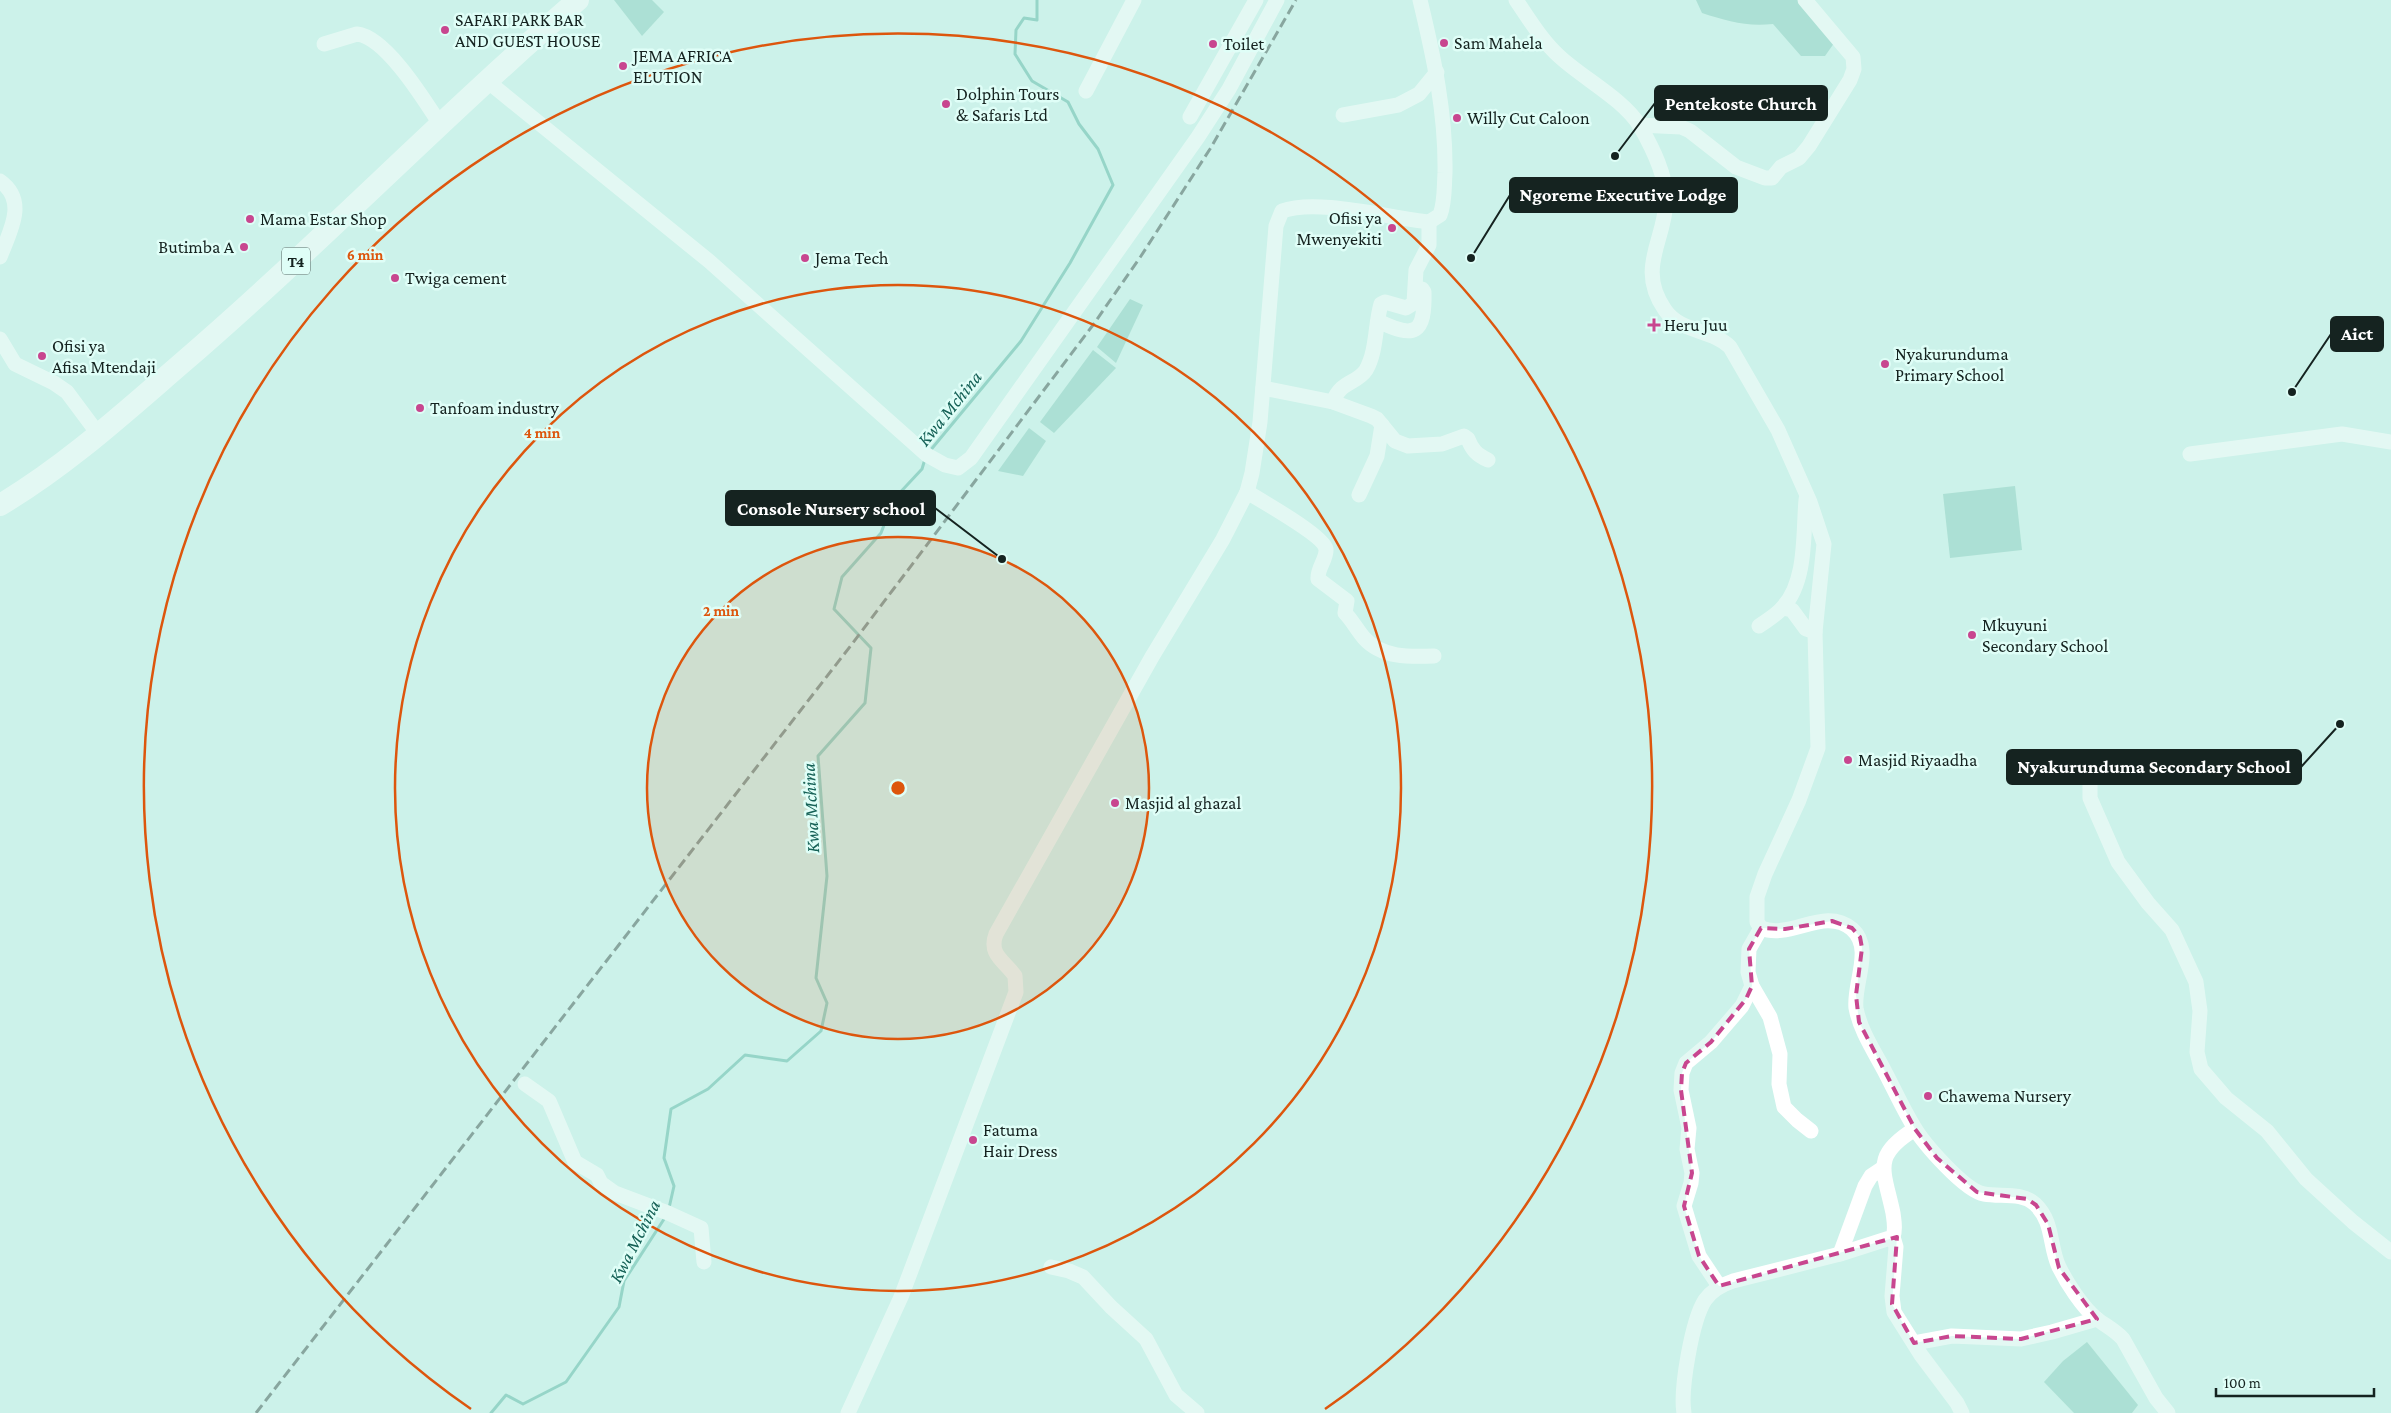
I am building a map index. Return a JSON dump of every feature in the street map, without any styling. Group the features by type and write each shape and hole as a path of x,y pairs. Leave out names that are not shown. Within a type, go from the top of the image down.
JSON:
{"highway":[{"name":"T4","path":"0,505 99,434 270,286 486,80 578,0"}],"street":[{"path":"1086,91 1134,0"},
{"path":"1190,116 1256,0"},
{"path":"486,80 709,261 927,455 945,465 958,468 971,458 1198,137 1229,89 1277,0"},
{"path":"848,1413 901,1297 1016,992 1015,976 996,957 994,951 996,934 1148,662 1223,539 1246,492 1256,452 1276,226 1282,211 1292,207 1336,209 1429,222 1440,215 1444,196 1446,140 1437,72 1420,0"},
{"path":"1516,0 1556,53 1614,100 1639,125 1660,170 1666,191 1665,210 1654,247 1652,267 1658,295 1665,310 1679,323 1721,339 1730,347 1778,430 1807,496 1824,544 1815,632 1818,748 1799,800 1765,874 1757,897 1757,922 1761,928"},
{"path":"1639,125 1681,127 1690,131 1736,168 1765,178 1772,178 1781,167 1794,161 1809,146 1850,80 1854,69 1853,57 1805,0"},
{"path":"324,44 358,34 375,43 406,74 440,124"},
{"path":"1343,115 1398,105 1419,94 1437,72"},
{"path":"0,181 11,190 15,203 10,230 0,257"},
{"path":"1333,402 1340,389 1365,372 1381,304 1385,302 1406,308 1413,306 1415,276 1429,245 1429,222"},
{"path":"1378,321 1404,332 1417,329 1424,302 1418,266"},
{"path":"0,339 15,364"},
{"path":"0,357 60,387 99,434"},
{"path":"1263,388 1333,402 1372,416 1395,441 1408,446 1442,444 1464,436 1468,439 1470,447 1488,460"},
{"path":"1359,495 1375,461 1382,425"},
{"path":"2190,454 2342,434 2391,442"},
{"path":"1246,492 1290,518 1323,542 1326,550 1318,578 1347,601 1344,613 1370,644 1381,651 1399,656 1434,656"},
{"path":"1759,626 1783,608 1792,594 1798,578 1807,496"},
{"path":"1783,608 1792,610 1806,629 1815,632"},
{"path":"2090,784 2090,798 2118,862 2148,903 2172,930 2196,982 2200,1010 2197,1052 2201,1069 2226,1098 2267,1131 2306,1179 2353,1222 2391,1252"},
{"path":"1761,928 1785,929 1818,920 1832,921 1852,928 1860,937 1862,948 1856,994 1859,1022 1915,1129 1937,1158 1977,1192 2027,1199 2036,1205 2048,1224 2060,1268 2086,1308 2096,1319 2117,1332 2123,1340 2156,1398 2168,1413"},
{"path":"1761,928 1749,949 1748,972 1752,986 1770,1017 1780,1054 1779,1084 1784,1107 1796,1120 1811,1131"},
{"path":"1719,1286 1699,1256 1684,1206 1692,1173 1687,1149 1689,1128 1681,1090 1682,1073 1686,1063 1711,1042 1742,1006 1752,986"},
{"path":"525,1084 549,1101 575,1162 597,1175 601,1183 615,1193 701,1228 704,1262"},
{"path":"1915,1129 1896,1140 1886,1153 1883,1168 1894,1219 1893,1237 1896,1247 1892,1304 1900,1324 1957,1403 1962,1413"},
{"path":"1840,1254 1865,1186 1871,1176 1883,1168"},
{"path":"1684,1413 1688,1360 1693,1330 1703,1304 1719,1286 1765,1272 1840,1254 1893,1237"},
{"path":"1051,1267 1069,1271 1083,1277 1111,1307 1146,1339 1176,1395 1197,1413"},
{"path":"1914,1343 1952,1336 2021,1339 2096,1319"}],"highlighted area":[{"path":"1832,921 1852,928 1860,937 1862,948 1856,995 1859,1022 1915,1129 1937,1158 1977,1192 2027,1199 2036,1205 2048,1224 2059,1268 2097,1319 2021,1339 1952,1336 1914,1343 1892,1304 1897,1237 1719,1286 1699,1256 1684,1206 1692,1173 1681,1090 1682,1073 1686,1063 1711,1042 1746,999 1752,986 1749,949 1761,928 1785,929"}],"green space":[{"path":"614,0 652,0 664,12 642,36"},
{"path":"1696,0 1802,0 1837,39 1825,56 1801,56 1773,24 1745,24 1711,16 1702,13"},
{"path":"1130,299 1143,305 1116,363 1097,347"},
{"path":"1093,350 1116,368 1054,433 1040,422"},
{"path":"1029,428 1046,441 1023,476 998,471"},
{"path":"2015,486 2022,550 1950,558 1943,494"},
{"path":"2087,1342 2138,1405 2132,1413 2074,1413 2044,1382 2063,1361"}],"waterway":[{"name":"Kwa Mchina","path":"929,452 1021,341 1070,263 1113,185 1098,149 1079,124 1068,102 1032,81 1015,54 1016,30 1024,18 1037,20 1037,0"},
{"name":"Kwa Mchina","path":"669,1208 674,1186 664,1158 671,1109 708,1089 745,1055 787,1061 821,1031 827,1003 816,978 827,876 818,756 865,703 871,648 834,609 842,577 881,533 894,499 922,469 925,459"},
{"name":"Kwa Mchina","path":"491,1413 506,1395 523,1404 566,1382 619,1307 624,1281 666,1216"}],"railway":[{"path":"256,1413 852,644 1093,325 1141,256 1210,149 1296,0"}],"place":[{"name":"SAFARI PARK BAR AND GUEST HOUSE","path":"445,30"},
{"name":"Sam Mahela","path":"1444,43"},
{"name":"Toilet","path":"1213,44"},
{"name":"JEMA AFRICA ELUTION","path":"623,66"},
{"name":"Dolphin Tours & Safaris Ltd","path":"946,104"},
{"name":"Willy Cut Caloon","path":"1457,118"},
{"name":"Pentekoste Church","path":"1615,156"},
{"name":"Mama Estar Shop","path":"250,219"},
{"name":"Ofisi ya Mwenyekiti","path":"1392,228"},
{"name":"Butimba A","path":"244,247"},
{"name":"Jema Tech","path":"805,258"},
{"name":"Ngoreme Executive Lodge","path":"1471,258"},
{"name":"Twiga cement","path":"395,278"},
{"name":"Heru Juu","path":"1654,325"},
{"name":"Ofisi ya Afisa Mtendaji","path":"42,356"},
{"name":"Nyakurunduma Primary School","path":"1885,364"},
{"name":"Aict","path":"2292,392"},
{"name":"Tanfoam industry","path":"420,408"},
{"name":"Console Nursery school","path":"1002,559"},
{"name":"Mkuyuni Secondary School","path":"1972,635"},
{"name":"Nyakurunduma Secondary School","path":"2340,724"},
{"name":"Masjid Riyaadha","path":"1848,760"},
{"name":"Masjid al ghazal","path":"1115,803"},
{"name":"Chawema Nursery","path":"1928,1096"},
{"name":"Fatuma Hair Dress","path":"973,1140"}]}
